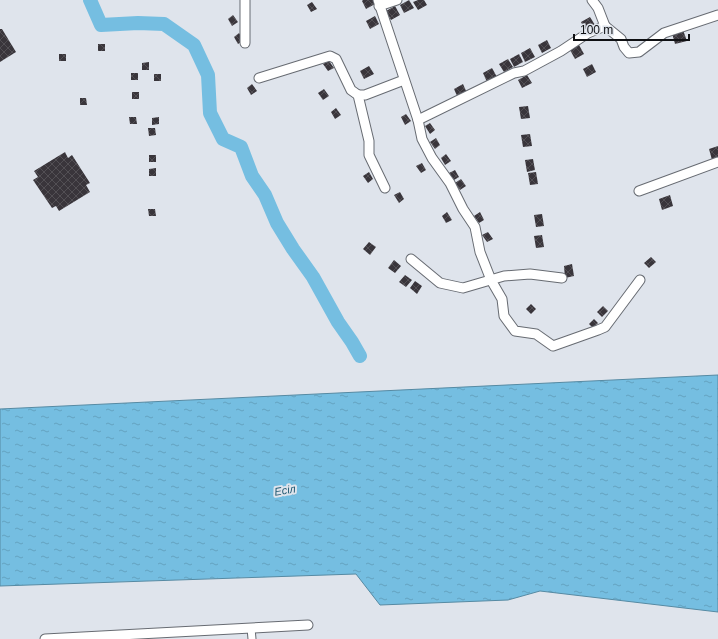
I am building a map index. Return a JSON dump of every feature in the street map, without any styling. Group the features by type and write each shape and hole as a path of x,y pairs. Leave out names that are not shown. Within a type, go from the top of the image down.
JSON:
{"street":[{"path":"245,0 245,43"},
{"path":"398,0 378,3 418,120 422,139 432,158 450,183 463,209 476,227 480,252 491,280 502,299 504,316 515,331 536,334 553,346 605,327 640,280"},
{"path":"592,0 598,8 605,26 621,39 624,47 629,53 639,52 664,33 718,15"},
{"path":"418,120 443,109 514,72 524,71 561,52 588,33 605,26"},
{"path":"259,78 330,56 336,59 351,90 358,96 369,141 369,155 385,188"},
{"path":"358,96 365,95 404,80"},
{"path":"639,192 718,162"},
{"path":"411,259 440,283 463,288 504,276 530,274 562,278"},
{"path":"45,639 308,625"},
{"path":"251,628 252,639"}],"water":[{"name":"Есіл","path":"718,375 718,612 540,591 508,600 380,605 356,574 0,586 0,409"}],"building":[{"path":"373,0 375,4 366,9 362,1"},
{"path":"409,0 414,8 404,13 400,5"},
{"path":"424,0 427,5 418,10 413,2"},
{"path":"312,2 317,9 311,12 307,5"},
{"path":"395,6 400,15 391,20 386,11"},
{"path":"233,15 238,22 232,26 228,19"},
{"path":"375,16 379,24 370,29 366,21"},
{"path":"590,17 595,25 585,30 581,22"},
{"path":"0,29 2,29 16,52 0,62"},
{"path":"683,30 687,41 675,44 672,33"},
{"path":"239,33 244,40 238,44 234,37"},
{"path":"547,40 551,48 542,53 538,45"},
{"path":"98,44 105,44 105,51 98,51"},
{"path":"579,45 584,54 575,59 570,50"},
{"path":"530,48 535,57 525,62 521,53"},
{"path":"59,54 66,54 66,61 59,61"},
{"path":"519,54 523,62 514,67 510,59"},
{"path":"508,59 513,67 504,72 499,64"},
{"path":"329,61 334,68 328,71 323,64"},
{"path":"149,62 149,70 142,70 142,63"},
{"path":"592,64 596,72 587,77 583,69"},
{"path":"369,66 374,74 364,79 360,71"},
{"path":"492,68 497,77 487,82 483,73"},
{"path":"131,73 138,73 138,80 131,80"},
{"path":"154,74 161,74 161,81 154,81"},
{"path":"527,75 532,83 522,88 518,80"},
{"path":"252,84 257,91 251,95 247,88"},
{"path":"463,84 467,93 458,98 454,89"},
{"path":"324,89 329,96 323,100 318,93"},
{"path":"132,92 139,92 139,99 132,99"},
{"path":"80,98 86,98 87,105 80,105"},
{"path":"528,106 530,118 521,119 519,107"},
{"path":"336,108 341,115 335,119 331,112"},
{"path":"406,114 411,121 405,125 401,117"},
{"path":"129,117 136,117 137,124 130,124"},
{"path":"159,117 159,124 152,125 152,118"},
{"path":"430,123 435,130 430,134 425,126"},
{"path":"148,128 155,128 156,135 149,136"},
{"path":"530,134 532,146 523,147 521,135"},
{"path":"436,138 440,145 435,149 430,142"},
{"path":"718,146 718,158 712,160 709,149"},
{"path":"65,152 68,158 72,155 90,183 86,185 90,192 59,211 56,206 52,208 33,180 38,177 34,171"},
{"path":"446,154 451,161 445,165 441,158"},
{"path":"149,155 156,155 156,162 149,162"},
{"path":"533,159 535,170 527,172 525,160"},
{"path":"422,163 426,170 421,173 416,166"},
{"path":"156,168 156,176 149,176 149,169"},
{"path":"455,170 459,177 454,180 449,173"},
{"path":"369,172 373,179 368,183 363,176"},
{"path":"536,172 538,184 530,185 528,173"},
{"path":"461,179 466,186 460,190 455,183"},
{"path":"400,192 404,199 399,203 394,195"},
{"path":"670,195 673,206 662,210 659,199"},
{"path":"148,209 155,209 156,216 149,216"},
{"path":"447,212 452,220 446,223 442,216"},
{"path":"480,212 484,220 479,223 474,216"},
{"path":"542,214 544,226 536,227 534,215"},
{"path":"488,232 493,239 487,242 482,235"},
{"path":"542,235 544,247 536,248 534,236"},
{"path":"369,242 376,247 370,255 363,249"},
{"path":"651,257 656,262 649,268 644,263"},
{"path":"394,260 401,266 395,273 388,268"},
{"path":"572,264 574,276 565,278 564,266"},
{"path":"405,275 412,280 406,287 399,282"},
{"path":"415,281 422,286 417,294 410,288"},
{"path":"531,304 536,309 531,314 526,309"},
{"path":"603,306 608,311 602,317 597,312"},
{"path":"594,319 598,323 593,328 589,324"}],"waterway":[{"path":"90,0 101,25 138,23 164,24 194,45 208,75 210,113 223,139 241,147 252,176 265,195 277,223 313,277 338,322 360,356"}]}
